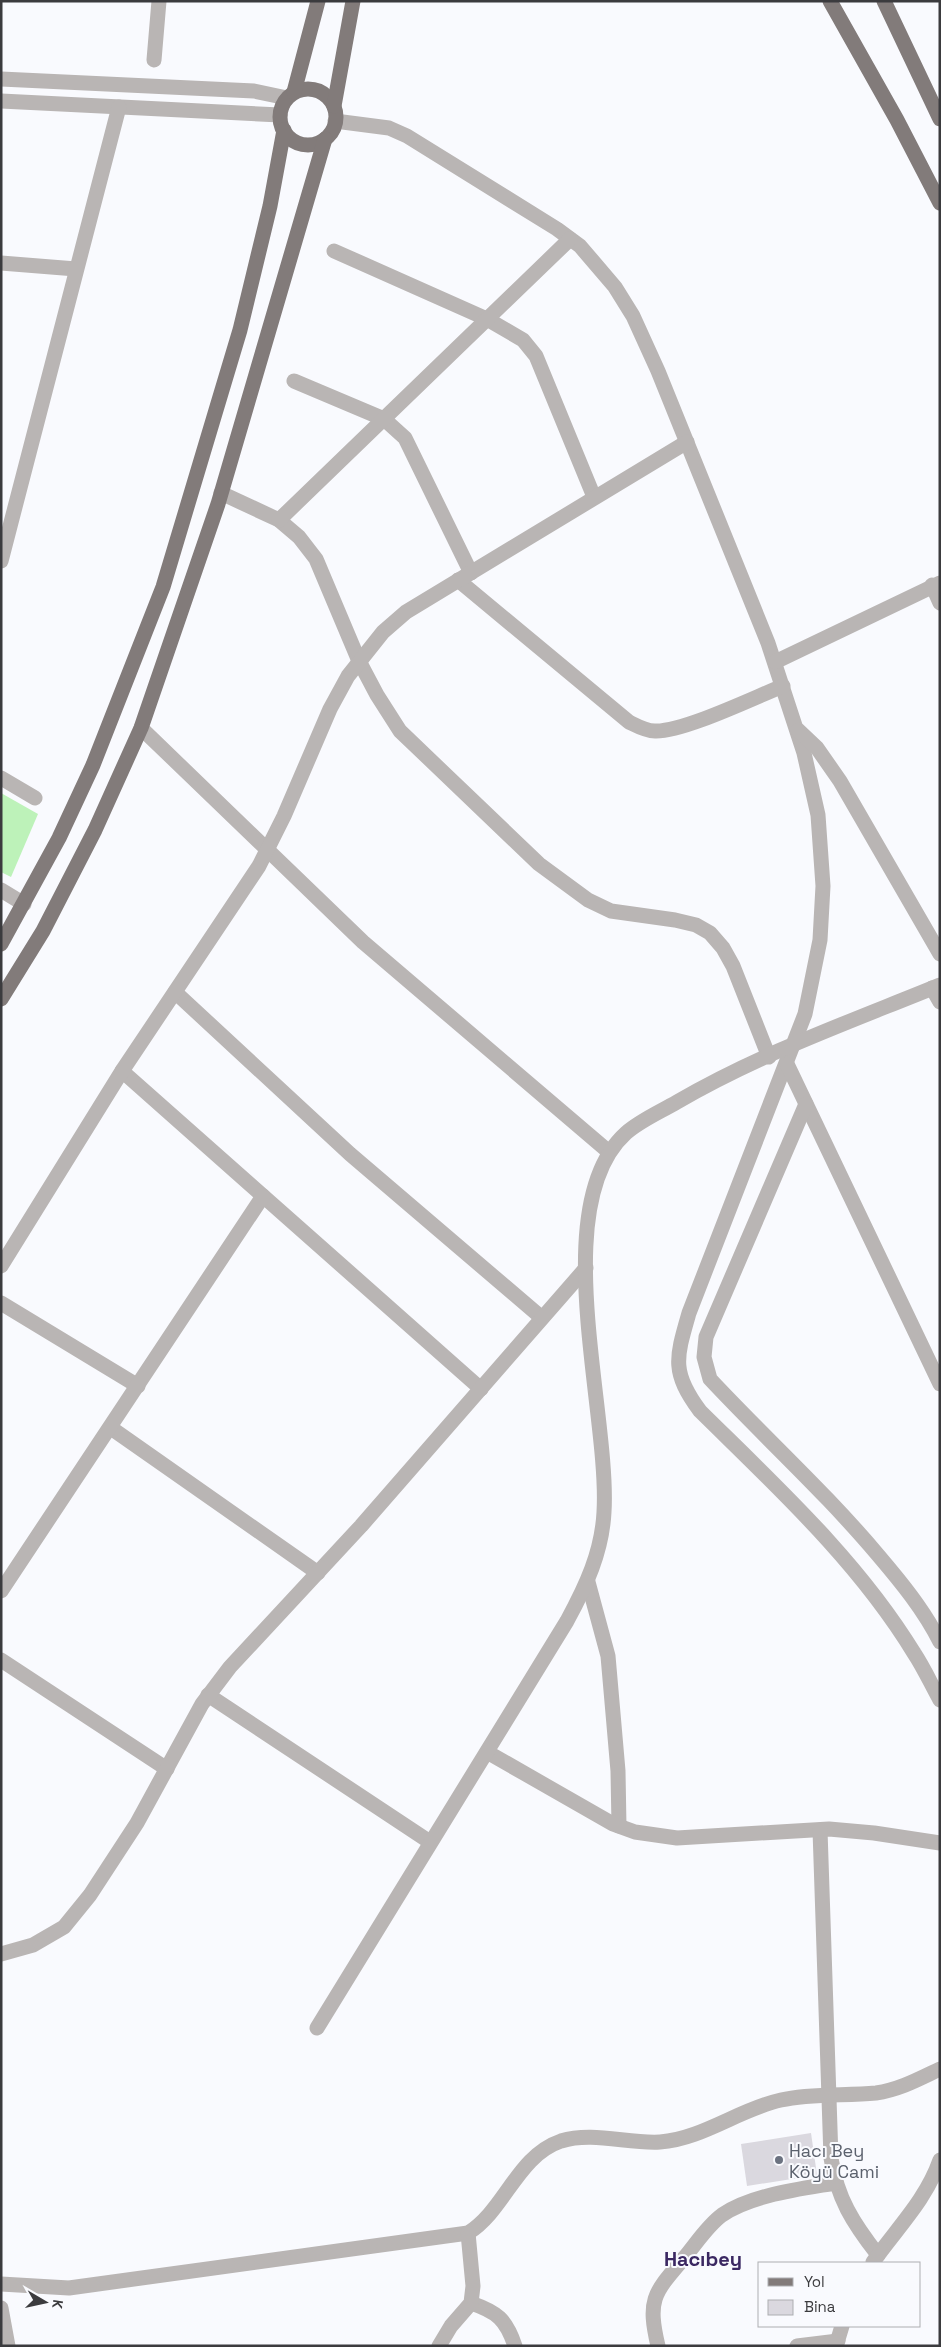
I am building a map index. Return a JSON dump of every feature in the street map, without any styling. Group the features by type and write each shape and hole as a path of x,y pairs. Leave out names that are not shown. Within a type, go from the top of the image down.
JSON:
{"main road":[{"path":"1,944 24,904 93,765 163,587 240,330 270,206 282,123 318,1"},
{"path":"282,123 292,140 300,144 318,143 331,132 335,121 334,106 353,1"},
{"path":"830,1 879,86 940,203"},
{"path":"884,1 940,119"},
{"path":"290,95 312,89 322,92 334,106"},
{"path":"1,999 43,931 95,830 141,728 179,622 221,493 325,139"}],"street":[{"path":"154,60 159,1"},
{"path":"1,80 254,91 290,95"},
{"path":"1,101 118,107 282,123"},
{"path":"1,561 118,107"},
{"path":"335,121 389,128 407,136 570,239 615,287 633,316 687,442 775,662 804,753 818,815 823,886 820,940 805,1014 689,1314 679,1347 678,1368 685,1391 700,1410 807,1518 842,1556 873,1595 915,1653 940,1700"},
{"path":"279,520 570,239"},
{"path":"334,251 488,319 523,340 536,356 594,497"},
{"path":"1,263 76,269"},
{"path":"294,381 384,419 405,438 465,576 629,722 652,732 679,728 782,686"},
{"path":"1,1266 122,1071 259,866 284,816 330,709 359,661 383,632 406,612 687,442"},
{"path":"221,493 279,520 300,537 316,558 359,661 377,695 400,731 539,864 588,900 611,911 675,920 696,925 710,933 723,948 733,966 769,1057"},
{"path":"775,662 936,584 940,603"},
{"path":"141,728 363,942 609,1152"},
{"path":"797,730 817,748 840,780 940,954"},
{"path":"1,778 35,798"},
{"path":"1,890 24,904"},
{"path":"317,2028 567,1621 588,1582 599,1548 604,1512 598,1408 592,1371 585,1235 590,1200 599,1173 609,1152 627,1133 707,1084 936,987 940,1002"},
{"path":"175,992 350,1154 542,1318"},
{"path":"786,1064 940,1384"},
{"path":"122,1071 481,1388"},
{"path":"806,1104 706,1337 704,1357 710,1379 846,1517 896,1576 931,1624 940,1642"},
{"path":"1,1590 263,1196"},
{"path":"1,1954 33,1945 64,1927 90,1895 138,1823 208,1695 230,1666 318,1573 586,1268"},
{"path":"1,1303 138,1386"},
{"path":"110,1428 318,1573"},
{"path":"588,1582 608,1656 618,1771 619,1826"},
{"path":"1,1660 167,1768"},
{"path":"208,1695 430,1842"},
{"path":"486,1752 619,1826 642,1833 677,1838 820,1830 874,1833 940,1843"},
{"path":"820,1830 831,2158 835,2183 875,2259 914,2209 933,2180 940,2160"},
{"path":"1,2284 69,2288 468,2233 481,2225 513,2180 545,2149 562,2141 586,2137 660,2142 687,2135 782,2099 878,2093 910,2084 940,2069"},
{"path":"658,2346 651,2311 659,2288 706,2230 722,2215 748,2203 780,2194 835,2183"},
{"path":"439,2346 451,2326 471,2303 473,2286 468,2233"},
{"path":"471,2303 500,2316 510,2330 516,2346"},
{"path":"1,2308 8,2346"},
{"path":"797,2346 837,2344 842,2327"}],"green space":[{"path":"1,793 38,814 11,877 1,872"}],"building":[{"name":"Hacı Bey Köyü Cami","path":"811,2133 817,2175 747,2186 741,2144"}],"place":[{"name":"Hacı Bey Köyü Cami","path":"779,2160"}],"district":[{"name":"Hacıbey","path":"703,2259"}]}
